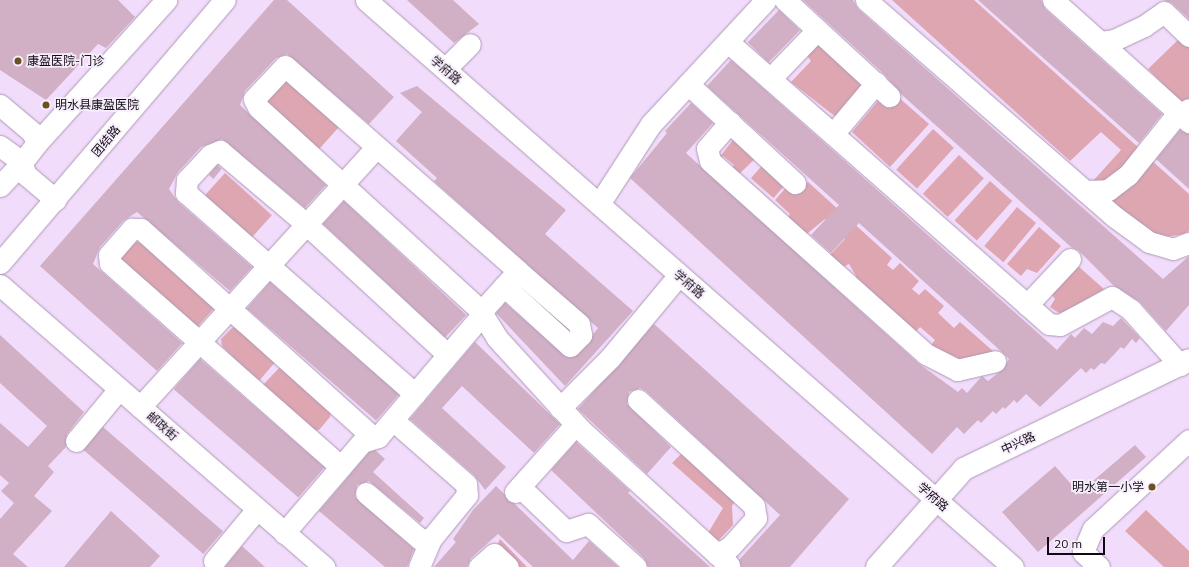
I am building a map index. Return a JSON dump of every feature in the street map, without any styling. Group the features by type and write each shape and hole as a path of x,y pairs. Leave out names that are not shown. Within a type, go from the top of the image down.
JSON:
{"main road":[{"name":"中兴路","path":"878,567 964,469 1185,363"}],"street":[{"path":"0,186 166,0"},
{"name":"团结路","path":"0,263 56,200 225,0"},
{"name":"学府路","path":"366,0 1013,567"},
{"path":"599,204 651,124 766,0"},
{"path":"785,0 883,90 833,134"},
{"path":"866,0 1085,191 1149,242 1173,249 1189,243"},
{"path":"1053,0 1186,115 1128,175 1108,190 1085,191"},
{"path":"1100,42 1114,40 1144,26 1164,12 1189,36"},
{"path":"770,79 817,30"},
{"path":"728,42 1050,324 1060,325 1112,297 1131,310 1185,363"},
{"path":"445,69 470,44"},
{"path":"504,286 570,346 581,335 579,324 376,148 285,66 280,69 254,99 258,107 342,182 481,312 497,338 575,425 723,560 730,547 756,518 754,506 638,400"},
{"path":"688,84 795,183"},
{"path":"0,105 32,132 37,143"},
{"path":"730,122 707,148 710,161 926,354 957,370 995,361"},
{"path":"0,146 22,162 25,174 56,200"},
{"path":"140,407 342,182 376,148"},
{"path":"415,394 186,193 187,180 210,155 220,151 305,223 447,354"},
{"path":"340,466 200,340 110,263 109,255 132,229 142,229 372,436 378,437 415,394 481,312 518,270"},
{"path":"1027,305 1070,259"},
{"path":"560,408 610,358 679,275"},
{"name":"邮政街","path":"0,285 324,567"},
{"path":"76,441 119,389"},
{"path":"393,420 466,484 467,496 432,537 419,567"},
{"path":"575,425 517,490 566,531 588,524 636,567"},
{"path":"284,533 332,480 340,466 362,442 372,436"},
{"path":"1099,567 1083,552 1093,529 1189,440"},
{"path":"366,493 420,539 432,537"},
{"path":"214,561 257,509"},
{"path":"479,567 494,554 508,567"}],"shaded area":[{"path":"892,0 974,0 1140,149 1111,179 1092,182 1121,150 1101,132 1070,161"},
{"path":"1180,38 1189,46 1189,100 1183,104 1148,69"},
{"path":"817,41 865,84 836,117 791,82 811,61 806,54"},
{"path":"284,73 341,125 318,151 261,99"},
{"path":"897,96 929,124 890,167 852,132 878,101 887,108"},
{"path":"933,129 954,148 917,189 896,170"},
{"path":"736,136 758,156 737,176 731,171 734,165 723,156 719,158"},
{"path":"959,155 984,178 948,217 923,194"},
{"path":"1150,159 1189,194 1189,231 1184,234 1165,237 1149,232 1105,198"},
{"path":"766,161 789,181 774,198 751,178"},
{"path":"225,173 272,215 252,237 205,195"},
{"path":"990,181 1012,201 977,240 955,220"},
{"path":"808,182 892,258 887,265 893,270 900,263 919,281 912,289 919,295 925,289 944,306 938,313 954,328 960,322 994,352 952,361 929,348 935,340 920,327 913,335 854,281 856,276 849,264 843,267 827,258 845,239 825,219 803,237 788,218 790,214 775,200 790,183 800,187"},
{"path":"1017,207 1036,223 1003,262 984,246"},
{"path":"1039,227 1061,246 1037,273 1027,269 1021,276 1007,264"},
{"path":"136,242 145,243 216,306 198,326 193,326 119,257"},
{"path":"1078,266 1104,289 1071,310 1059,313 1050,307 1055,299 1051,294"},
{"path":"233,327 249,336 277,360 258,382 222,346 221,339"},
{"path":"281,366 331,410 330,417 319,430 312,431 262,386"},
{"path":"684,451 737,498 732,506 733,525 718,541 708,533 723,508 672,463"},
{"path":"1146,510 1189,551 1189,567 1164,567 1125,531"},
{"path":"500,539 527,567 516,567 497,546"}],"building":[{"path":"0,0 118,0 135,17 106,48 98,44 46,100 0,70"},
{"path":"274,0 287,0 394,97 369,124 287,54 276,58 245,91 240,105 326,185 305,208 222,139 201,147 178,172 169,189 178,202 252,267 230,291 137,212 123,221 100,247 93,264 182,343 157,371 40,266"},
{"path":"407,0 453,0 479,24 454,43"},
{"path":"803,0 853,0 858,9 1163,279 1189,256 1189,305 1166,331 1140,302 1113,285 1078,250 1071,247 901,94 884,74"},
{"path":"978,0 1041,0 1045,9 1162,114 1139,143"},
{"path":"1163,0 1189,0 1189,19 1172,3"},
{"path":"779,10 800,30 769,63 748,42"},
{"path":"731,60 1057,350 1071,334 1075,338 1084,328 1092,334 1103,322 1113,326 1121,318 1140,338 1136,343 1132,339 1124,349 1121,347 1105,364 1101,363 1094,370 1091,368 1086,373 1081,368 1040,407 1026,394 1017,403 1014,400 1005,409 1003,407 996,414 993,411 981,423 978,420 964,434 957,427 932,454 630,178 667,133 665,131 691,103 713,123 686,153 918,363 958,392 962,388 967,393 982,376 988,381 1003,369 1009,359 859,223 831,253 811,235 839,205 707,86"},
{"path":"417,86 566,210 545,234 633,311 565,386 496,313 505,303 568,358 578,354 598,328 434,181 437,178 396,141 422,112 400,93"},
{"path":"1180,130 1189,134 1189,189 1156,159"},
{"path":"217,165 222,169 213,179 209,175"},
{"path":"344,201 466,315 445,338 323,224"},
{"path":"270,282 399,394 376,421 247,308"},
{"path":"654,324 849,499 790,567 741,567 739,560 780,515 646,391 640,388 629,392 627,404 671,447 647,474 578,409"},
{"path":"0,335 84,412 67,434 66,447 48,466 54,472 34,496 52,511 13,554 28,567 0,567 0,519 14,503 1,491 9,483 0,475 0,423 28,447 47,426 0,383"},
{"path":"475,342 560,424 534,453 462,386 442,408 506,467 485,490 474,475 410,419"},
{"path":"200,359 325,467 298,497 174,389"},
{"path":"103,427 223,531 203,554 83,450"},
{"path":"576,442 630,491 628,493 710,567 648,567 644,558 551,470"},
{"path":"1135,445 1146,457 1038,552 1002,512 1055,466 1079,493"},
{"path":"375,450 385,459 373,472 424,518 420,523 369,481 357,485 355,497 414,549 407,567 385,567 319,511 369,452"},
{"path":"496,486 573,560 589,541 618,567 533,567 498,534 471,558 467,567 434,567 456,542 453,539 473,510"},
{"path":"111,511 160,556 150,567 64,567"},
{"path":"242,546 265,567 225,567"}],"place":[{"name":"康盈医院-门诊","path":"18,61"},
{"name":"明水县康盈医院","path":"46,105"},
{"name":"明水第一小学","path":"1152,487"}]}
